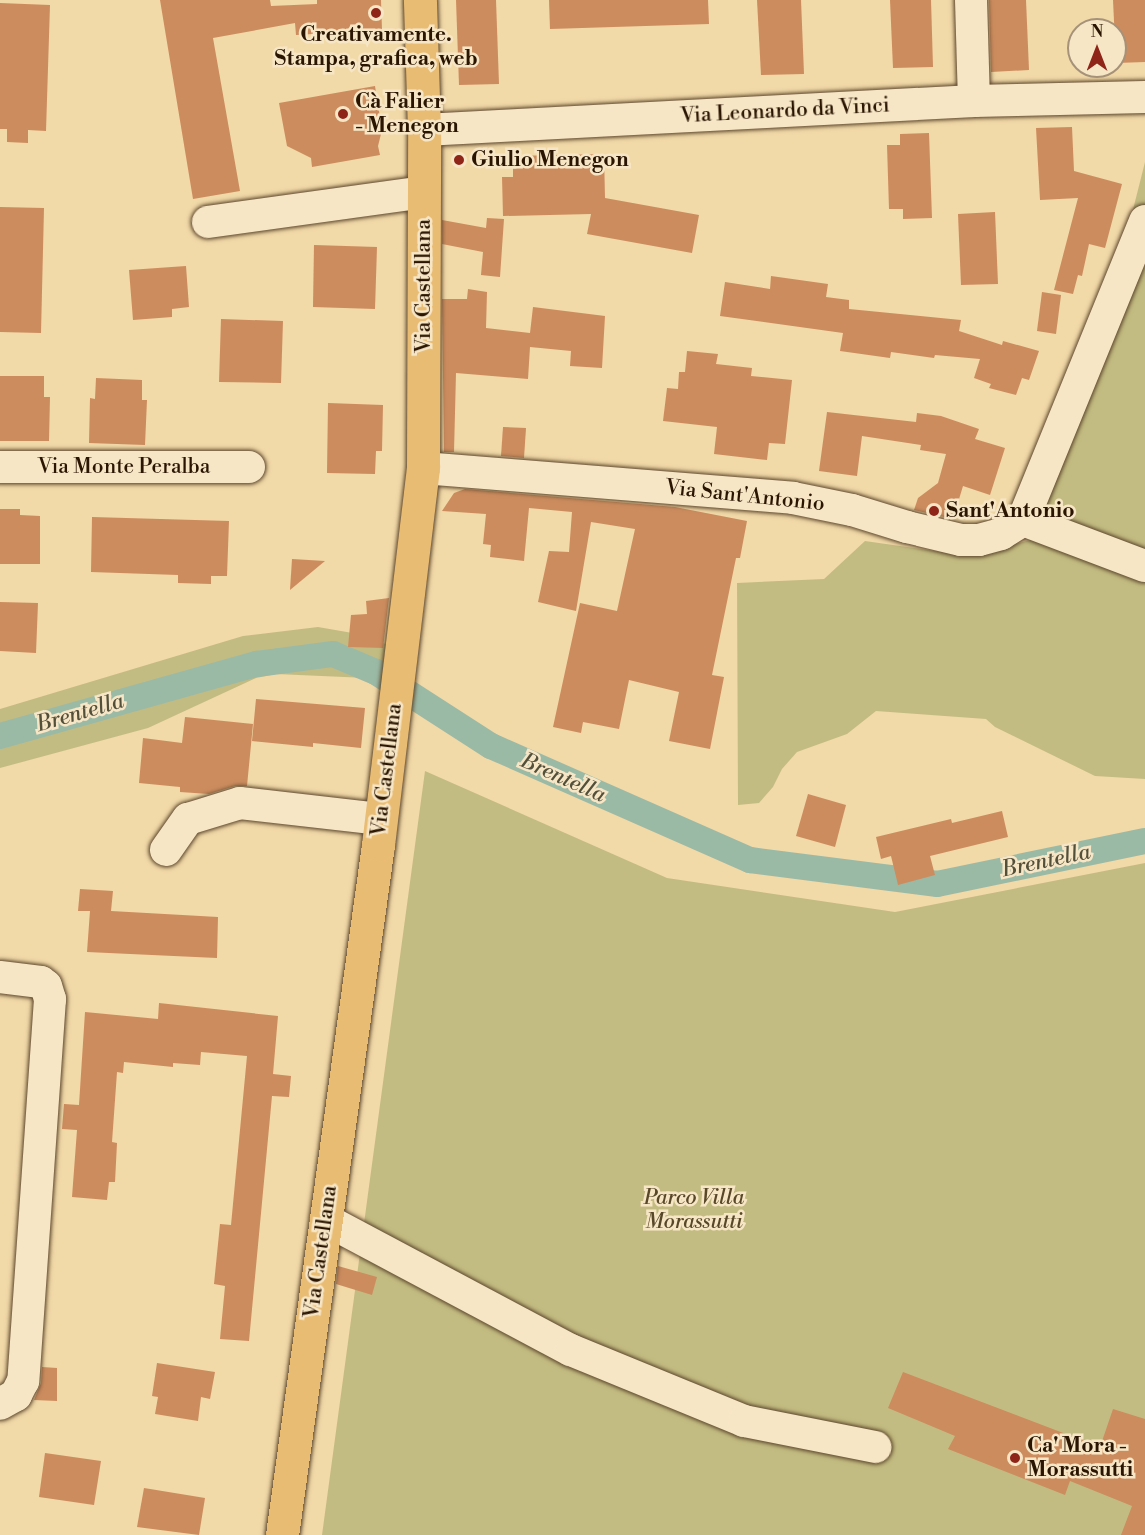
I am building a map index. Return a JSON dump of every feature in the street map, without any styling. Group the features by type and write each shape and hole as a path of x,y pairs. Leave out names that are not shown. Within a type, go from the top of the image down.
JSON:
{"main road":[{"name":"Via Castellana","path":"282,1535 381,819 423,468 424,130 420,0"}],"street":[{"path":"971,0 974,101"},
{"name":"Via Leonardo da Vinci","path":"424,130 974,101 1145,98"},
{"path":"208,222 424,192"},
{"path":"1145,221 1023,520 1145,566"},
{"name":"Via Monte Peralba","path":"0,467 249,467"},
{"name":"Via Sant'Antonio","path":"423,468 794,498 852,510 961,540 979,540 1001,534 1023,520"},
{"path":"166,850 188,819 240,803 381,819"},
{"path":"0,977 41,982 49,992 50,999 23,1381 16,1395 0,1404"},
{"path":"326,1220 582,1354 744,1420 875,1448"}],"green space":[{"path":"1145,162 1145,779 1095,776 995,727 986,719 876,711 847,734 797,752 782,769 773,787 759,803 738,805 737,583 824,579 865,541 970,556 1034,539 1088,388"},
{"path":"318,627 364,635 390,646 386,683 367,678 276,674 256,678 148,728 0,768 0,709 243,636"},
{"name":"Parco Villa Morassutti","path":"425,771 667,878 895,912 1145,863 1145,1535 322,1535"}],"building":[{"path":"160,0 270,0 271,6 317,4 317,0 381,0 382,30 296,35 295,23 213,38 240,191 193,199"},
{"path":"456,0 496,0 499,84 459,85"},
{"path":"549,0 708,0 709,24 550,29"},
{"path":"757,0 801,0 804,74 761,75"},
{"path":"890,0 931,0 933,67 893,68"},
{"path":"989,0 1026,0 1029,70 991,72"},
{"path":"1113,0 1145,0 1145,62 1127,63 1127,18 1114,18"},
{"path":"0,3 50,5 46,131 28,130 28,143 7,142 7,129 0,129"},
{"name":"Cà Falier - Menegon","path":"375,86 382,130 378,146 380,155 312,167 311,158 287,146 279,103"},
{"path":"1072,127 1074,171 1122,184 1105,248 1089,244 1082,276 1078,275 1073,294 1054,290 1078,198 1040,200 1036,128"},
{"path":"929,133 932,218 903,219 903,209 889,209 887,145 900,145 900,134"},
{"path":"604,154 605,198 699,215 692,253 587,234 591,214 503,216 502,177 513,177 513,156"},
{"path":"0,207 44,208 41,333 0,332"},
{"path":"995,212 998,284 961,285 958,214"},
{"path":"487,218 504,219 500,277 481,275 483,252 442,244 442,220 486,228"},
{"path":"314,245 377,247 375,309 313,307"},
{"path":"186,266 189,307 172,309 172,317 133,320 129,270"},
{"path":"771,276 828,284 826,297 849,300 849,309 961,320 959,331 1002,345 1003,341 1039,351 1029,380 1022,378 1016,395 989,388 991,384 974,378 980,359 935,355 934,358 891,352 890,358 840,351 843,333 720,316 725,282 770,289"},
{"path":"468,289 487,292 486,328 530,333 533,307 605,316 602,368 570,366 571,351 530,347 528,379 456,373 454,452 444,452 442,299 467,299"},
{"path":"1042,292 1061,295 1056,334 1037,331"},
{"path":"221,319 283,321 281,383 219,382"},
{"path":"687,351 718,354 716,364 752,368 751,376 792,380 785,444 769,443 767,460 714,454 717,427 663,421 667,388 678,389 679,372 685,372"},
{"path":"0,376 44,376 44,397 50,397 49,441 0,441"},
{"path":"96,378 142,380 142,400 147,400 145,445 89,443 90,398 95,399"},
{"path":"328,403 383,405 382,451 376,451 375,474 327,473"},
{"path":"827,412 916,422 917,413 941,416 979,429 975,439 1005,448 990,495 963,486 953,519 914,510 918,498 938,483 946,454 920,450 921,445 862,436 857,476 819,471"},
{"path":"503,427 526,428 524,458 501,456"},
{"path":"465,489 675,507 747,521 740,558 736,558 712,675 724,677 710,749 669,741 679,692 629,680 619,729 583,722 581,733 553,727 580,603 617,611 635,529 591,522 576,611 538,602 549,551 569,552 572,512 529,508 524,561 490,557 491,545 483,544 486,514 442,511 454,493"},
{"path":"0,509 20,509 20,515 40,516 40,564 0,564"},
{"path":"92,517 229,521 227,576 211,576 211,584 178,583 178,575 91,572"},
{"path":"292,559 325,561 290,590"},
{"path":"389,598 383,648 348,647 351,615 367,614 366,601"},
{"path":"0,602 38,603 36,653 0,651"},
{"path":"256,699 365,708 361,748 313,743 313,747 252,741"},
{"path":"185,717 253,724 247,786 235,786 209,794 180,792 180,787 139,783 143,738 182,743"},
{"path":"808,794 846,805 835,847 796,836"},
{"path":"1002,811 1008,837 930,856 935,875 898,885 891,856 881,859 876,837 951,819 952,823"},
{"path":"80,889 113,891 111,911 218,917 217,958 87,952 90,911 78,911"},
{"path":"159,1003 278,1016 273,1074 291,1076 289,1097 272,1096 249,1341 220,1339 225,1286 214,1284 220,1224 231,1225 247,1056 201,1052 200,1065 173,1063 173,1067 124,1062 123,1073 117,1072 112,1142 117,1143 115,1182 109,1182 107,1200 72,1197 77,1130 62,1129 64,1104 79,1105 85,1012 158,1019"},
{"path":"338,1266 377,1277 372,1295 336,1284"},
{"path":"157,1363 215,1372 210,1399 201,1397 198,1421 155,1414 158,1397 152,1396"},
{"path":"42,1367 57,1368 57,1401 34,1400 41,1383"},
{"path":"903,1372 1100,1447 1113,1409 1145,1419 1145,1535 1121,1535 1132,1506 1070,1481 1065,1495 948,1449 955,1436 888,1408"},
{"path":"45,1453 101,1461 94,1505 39,1497"},
{"path":"144,1488 205,1498 199,1535 137,1527"}],"waterway":[{"name":"Brentella","path":"0,736 257,664 333,654 376,672 491,746 750,860 937,884 1145,841"}],"place":[{"name":"Creativamente. Stampa, grafica, web","path":"376,13"},
{"name":"Cà Falier - Menegon","path":"343,114"},
{"name":"Giulio Menegon","path":"459,160"},
{"name":"Sant'Antonio","path":"934,511"},
{"name":"Ca' Mora - Morassutti","path":"1015,1458"}]}
